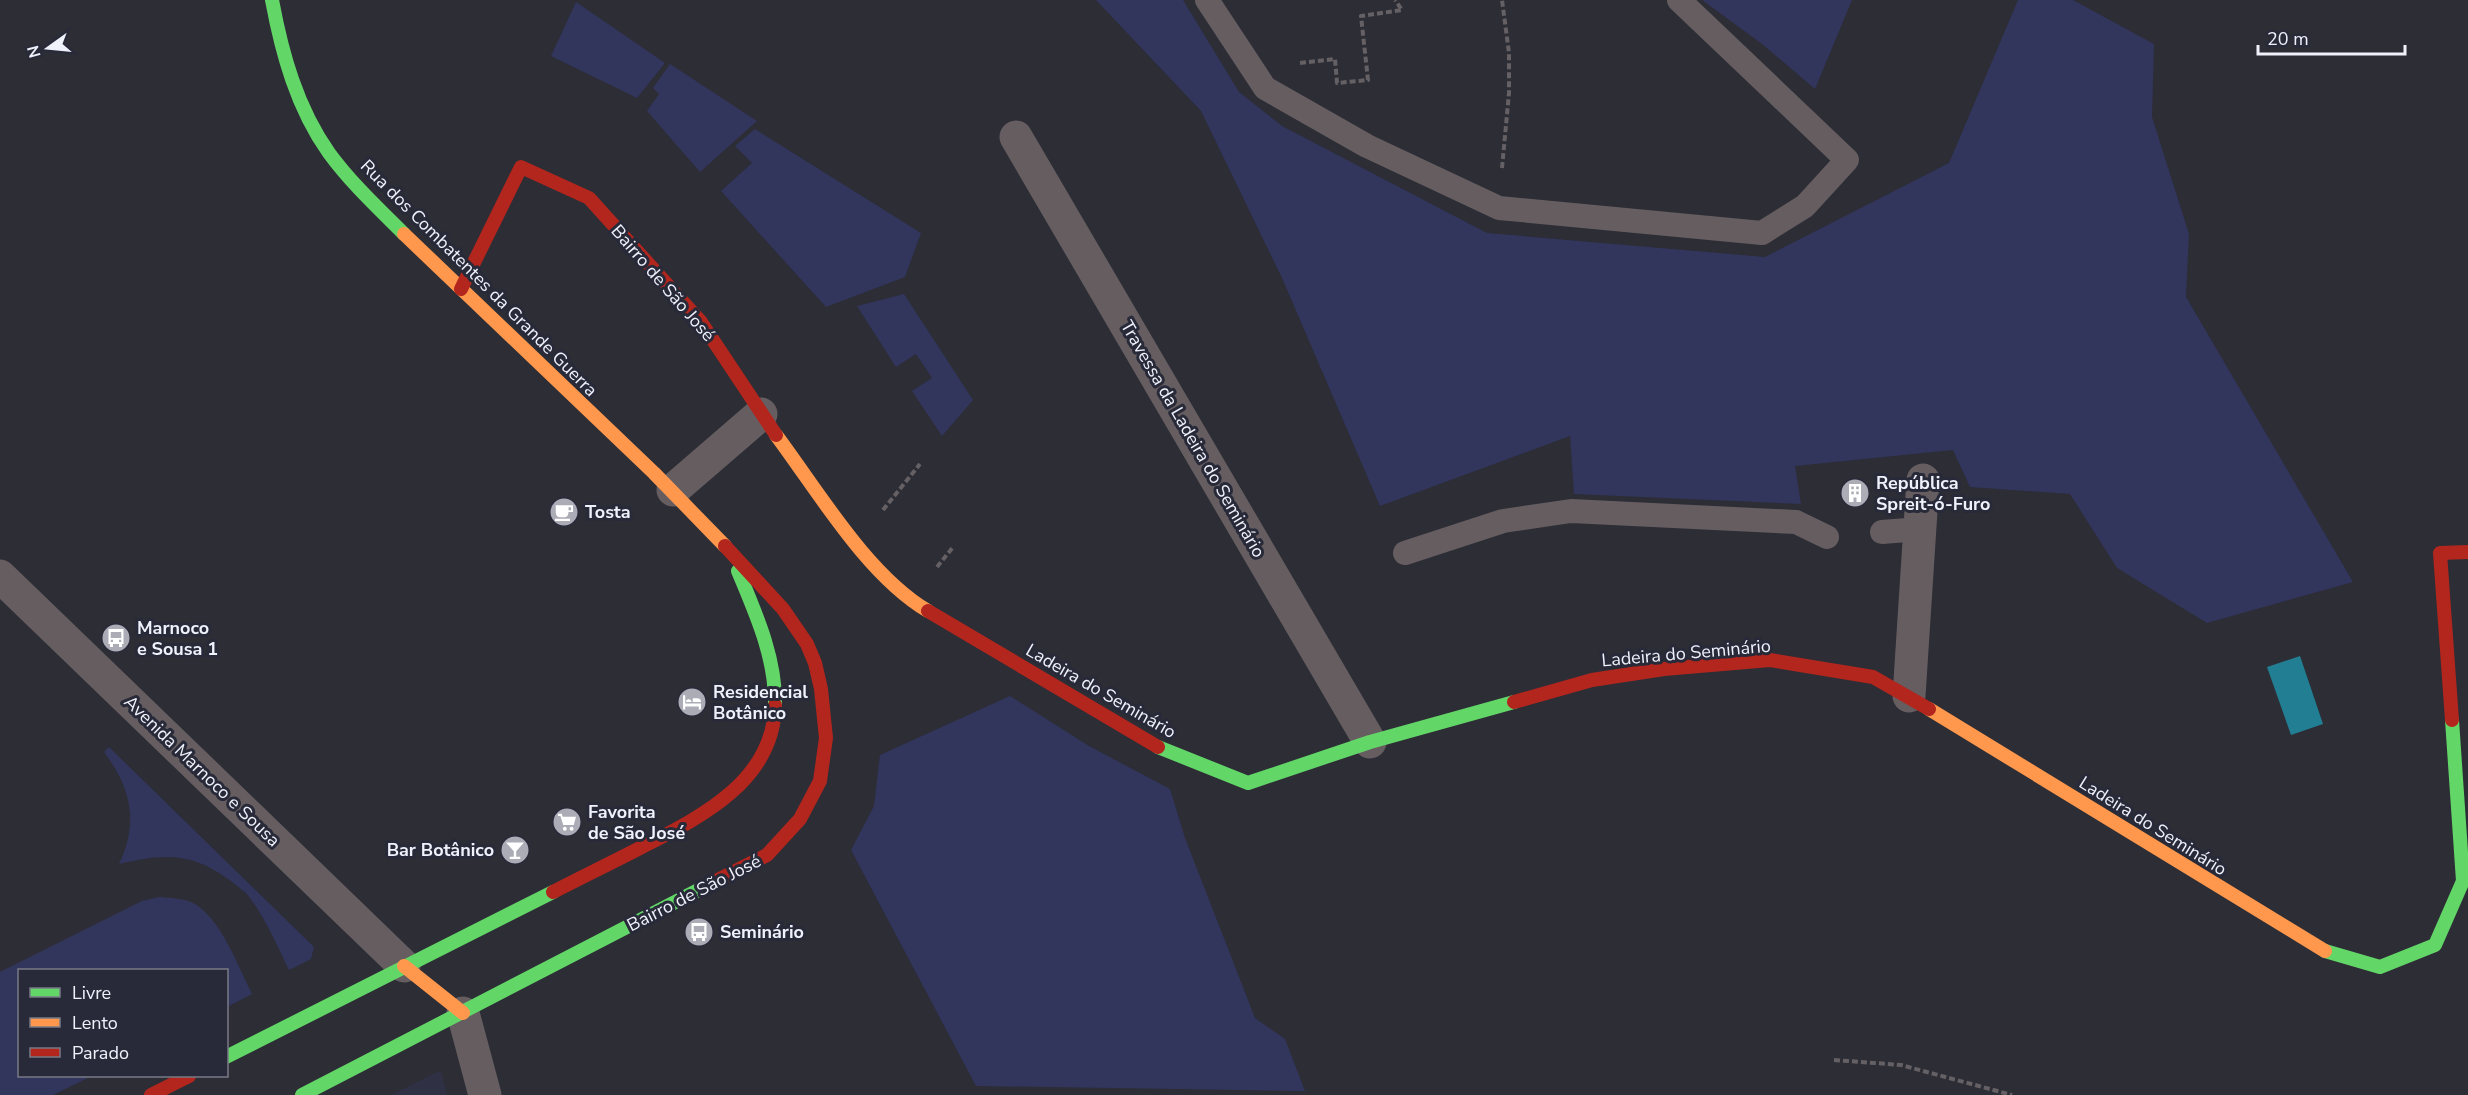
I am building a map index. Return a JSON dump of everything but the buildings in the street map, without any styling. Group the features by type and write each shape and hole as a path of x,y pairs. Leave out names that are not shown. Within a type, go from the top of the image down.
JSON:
{"street":[{"name":"Rua dos Combatentes da Grande Guerra","path":"272,0 278,37 299,98 329,153 373,203 673,490"},
{"name":"Travessa da Ladeira do Seminário","path":"1016,137 1370,741"},
{"name":"Bairro de São José","path":"461,289 521,167 589,198 701,322 761,414"},
{"name":"Ladeira do Seminário","path":"761,414 864,554 911,601 1162,750 1248,783 1370,741 1592,680 1664,669 1770,660 1873,677 1909,696 2321,950 2380,967 2434,945 2463,881 2440,553 2468,552"},
{"path":"673,490 761,414"},
{"path":"1909,696 1923,480"},
{"name":"Bairro de São José","path":"302,1095 767,855 798,825 823,776 827,746 826,715 813,656 800,629 673,490"},
{"name":"Bairro de São José","path":"228,1056 670,833 729,797 749,776 765,751 773,729 776,693 774,668 767,641 728,548"},
{"name":"Avenida Marnoco e Sousa","path":"0,576 404,966"},
{"path":"404,966 463,1013 485,1095"},
{"path":"151,1095 187,1077"}],"lane":[{"path":"1207,0 1265,88 1367,146 1499,208 1762,233 1805,206 1846,160 1679,0"},
{"path":"1405,553 1503,520 1571,511 1796,522 1827,537"},
{"path":"1882,532 1920,529"}],"path":[{"path":"1368,80 1361,16 1402,10 1395,0"},
{"path":"1502,0 1509,53 1509,93 1502,172"},
{"path":"875,506 881,512 920,464"},
{"path":"932,572 954,546"},
{"path":"1834,1060 1901,1065 2012,1095"}],"shaded area":[{"path":"1096,0 1183,0 1239,92 1282,126 1487,233 1765,257 1949,163 2018,0 2073,0 2154,44 2152,117 2189,234 2186,297 2353,582 2207,623 2117,568 2070,494 1970,487 1953,450 1795,466 1801,504 1574,494 1570,436 1380,506 1282,278 1201,111"},
{"path":"1702,0 1852,0 1815,89 1762,44"},
{"path":"576,2 665,63 637,98 551,56"},
{"path":"670,64 757,121 700,172 647,111 659,94 653,88"},
{"path":"755,129 921,233 905,277 826,307 721,191 752,163 735,146"},
{"path":"904,294 973,400 942,436 912,391 932,378 916,354 896,367 857,306"},
{"path":"2300,656 2323,724 2291,735 2267,667"},
{"path":"1010,696 1089,746 1170,789 1185,838 1255,1018 1285,1039 1305,1091 976,1086 851,850 874,806 880,755"},
{"path":"109,747 314,947 311,959 289,970 266,923 247,895 218,872 204,865 191,860 165,857 119,864 129,834 129,806 121,779 104,752"},
{"path":"159,897 178,899 195,904 205,912 228,945 252,994 228,1006 228,969 18,969 18,1077 90,1077 53,1095 0,1095 0,972 142,901"},
{"path":"441,1070 447,1095 391,1095"}],"traffic: fast":[{"path":"272,0 292,80 318,136 346,175 404,234"},
{"path":"738,571 764,636 772,670 775,705"},
{"path":"1158,747 1248,783 1370,742 1514,702"},
{"path":"2325,951 2380,967 2435,945 2463,881 2452,720"},
{"path":"302,1095 710,884"},
{"path":"228,1056 553,892"}],"traffic: slow":[{"path":"404,234 654,473 725,546"},
{"path":"776,435 826,506 864,554 884,576 928,611"},
{"path":"1929,709 2325,951"},
{"path":"404,966 463,1013"}],"traffic: jam":[{"path":"461,289 521,167 589,198 701,322 776,435"},
{"path":"710,884 767,855 800,819 820,781 826,738 821,689 815,663 807,644 783,609 725,546"},
{"path":"2452,720 2440,553 2468,552"},
{"path":"928,611 1158,747"},
{"path":"1514,702 1592,680 1664,669 1770,660 1873,677 1929,709"},
{"path":"553,892 686,824 729,794 762,756 771,732 775,705"},
{"path":"151,1095 187,1077"}],"place":[{"name":"República Spreit-ó-Furo","path":"1855,493"},
{"name":"Tosta","path":"564,512"},
{"name":"Marnoco e Sousa 1","path":"116,638"},
{"name":"Residencial Botânico","path":"692,702"},
{"name":"Favorita de São José","path":"567,822"},
{"name":"Bar Botânico","path":"515,850"},
{"name":"Seminário","path":"699,932"}]}
